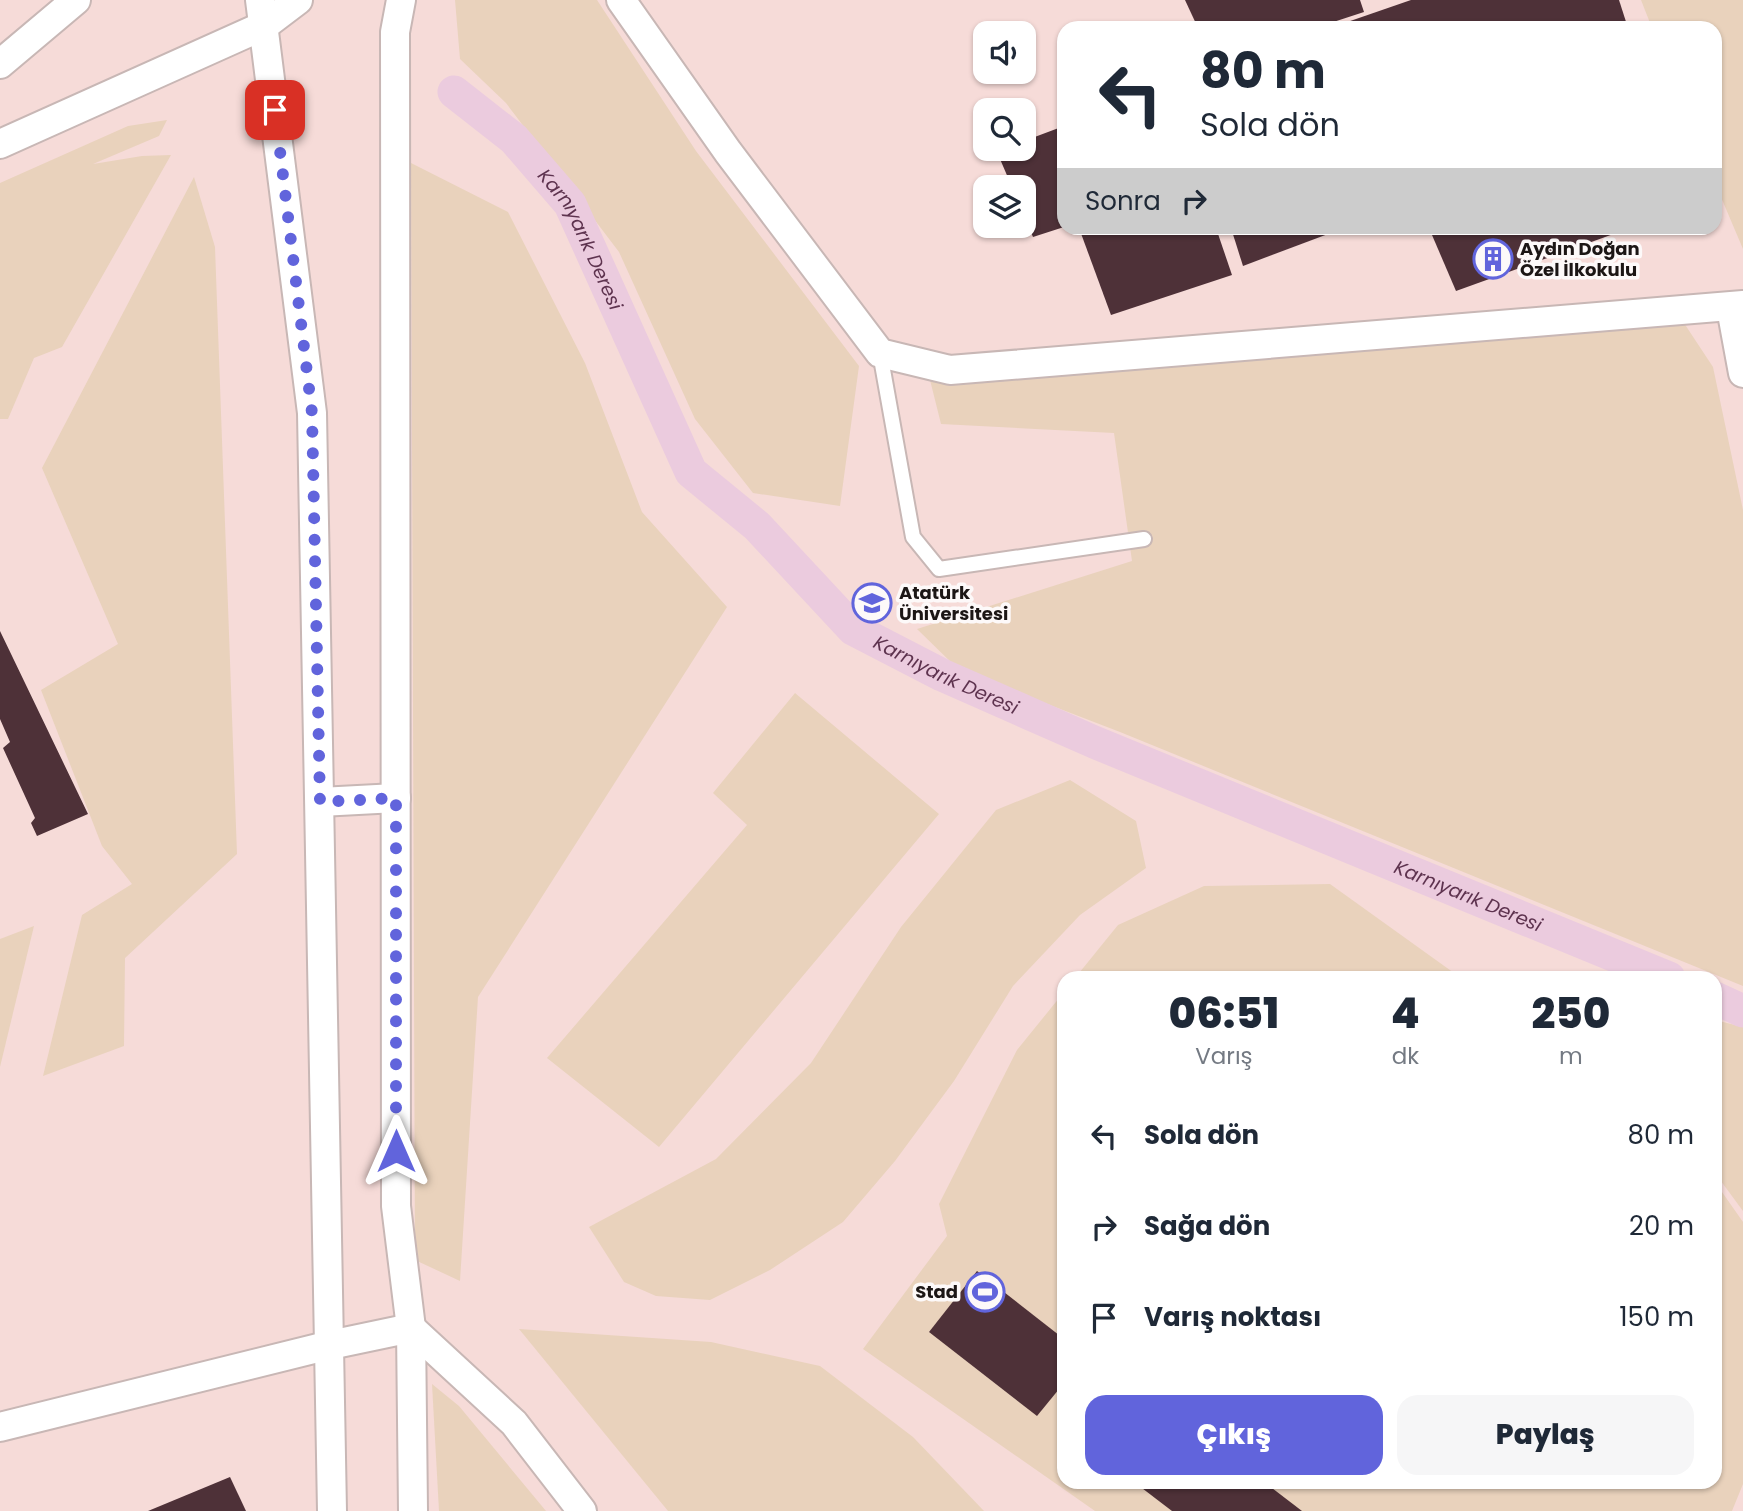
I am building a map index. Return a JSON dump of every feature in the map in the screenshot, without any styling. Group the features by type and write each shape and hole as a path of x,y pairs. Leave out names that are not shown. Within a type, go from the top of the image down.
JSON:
{"street":[{"path":"0,64 76,0"},
{"path":"0,144 263,12 298,0"},
{"path":"401,0 395,33 396,1206 411,1328 413,1511"},
{"path":"621,0 729,152 880,353 950,370 1737,307 1743,373"},
{"path":"263,12 312,413 332,1511"},
{"path":"320,802 396,798"},
{"path":"0,1427 330,1345 411,1328"},
{"path":"411,1328 514,1423 582,1511"}],"lane":[{"path":"880,353 913,537 939,569 1144,539"}],"shaded area":[{"name":"Atatürk Üniversitesi","path":"0,0 1743,0 1743,1511 0,1511"},
{"path":"455,0 597,0 696,151 859,366 840,506 753,493 695,419 619,252 506,103 460,59"},
{"path":"1641,0 1743,0 1743,249 1722,200 1722,21 1649,21"},
{"path":"167,120 159,136 93,164 142,156 171,155 62,347 34,358 8,419 0,419 0,183 128,126"},
{"path":"411,163 508,212 585,363 642,512 727,607 478,997 460,1281 415,1260"},
{"path":"194,177 215,247 237,854 125,958 124,1046 43,1076 82,915 132,884 102,846 41,690 118,644 42,468"},
{"path":"1680,317 1713,367 1743,510 1743,986 1722,977 1722,971 1706,971 1120,732 959,670 917,629 1132,561 1114,433 941,424 930,380"},
{"path":"795,693 939,814 659,1147 547,1058 747,825 713,793"},
{"path":"1070,780 1136,821 1146,868 1080,915 1013,986 954,1081 895,1161 843,1222 770,1270 710,1300 656,1296 624,1282 589,1227 716,1159 811,1063 901,927 996,810"},
{"path":"1330,884 1451,971 1081,971 1118,925 1204,886"},
{"path":"34,926 0,1067 0,939"},
{"name":"Stad","path":"1057,1001 1057,1484 863,1349 947,1236 939,1204 1017,1050"},
{"path":"1722,1022 1743,1027 1743,1211 1722,1182"},
{"name":"Stad","path":"1722,1192 1743,1222 1743,1484 1732,1511 1095,1511 1063,1489 1722,1489"},
{"path":"519,1329 711,1342 820,1366 913,1437 984,1511 668,1511"},
{"path":"432,1384 459,1406 546,1511 439,1511"}],"building":[{"path":"1185,0 1360,0 1364,12 1336,21 1195,21"},
{"path":"1411,0 1619,0 1626,21 1350,21"},
{"path":"1057,129 1057,229 1036,236 1036,175 1007,175 1001,161 1036,161 1036,136"},
{"path":"1082,235 1218,235 1232,275 1111,315"},
{"path":"1233,235 1325,235 1243,266"},
{"name":"Aydın Doğan Özel İlkokulu","path":"1432,235 1611,235 1456,291"},
{"path":"0,631 88,814 37,836 31,823 35,818 3,748 10,742 0,719"},
{"path":"977,1271 1057,1334 1057,1392 1037,1416 929,1332"},
{"path":"230,1477 246,1511 148,1511"},
{"path":"1143,1489 1273,1489 1302,1511 1172,1511"}],"waterway":[{"name":"Karnıyarık Deresi","path":"454,92 514,139 570,204 691,472 757,526 853,629 942,675 1094,742 1652,971"},
{"name":"Karnıyarık Deresi","path":"1722,1001 1743,1011"}],"place":[{"name":"Aydın Doğan Özel İlkokulu","path":"1493,259"},
{"name":"Atatürk Üniversitesi","path":"872,603"},
{"name":"Stad","path":"985,1292"}],"route":[{"path":"275,110 312,413 320,802 396,798 396,1151"}]}
